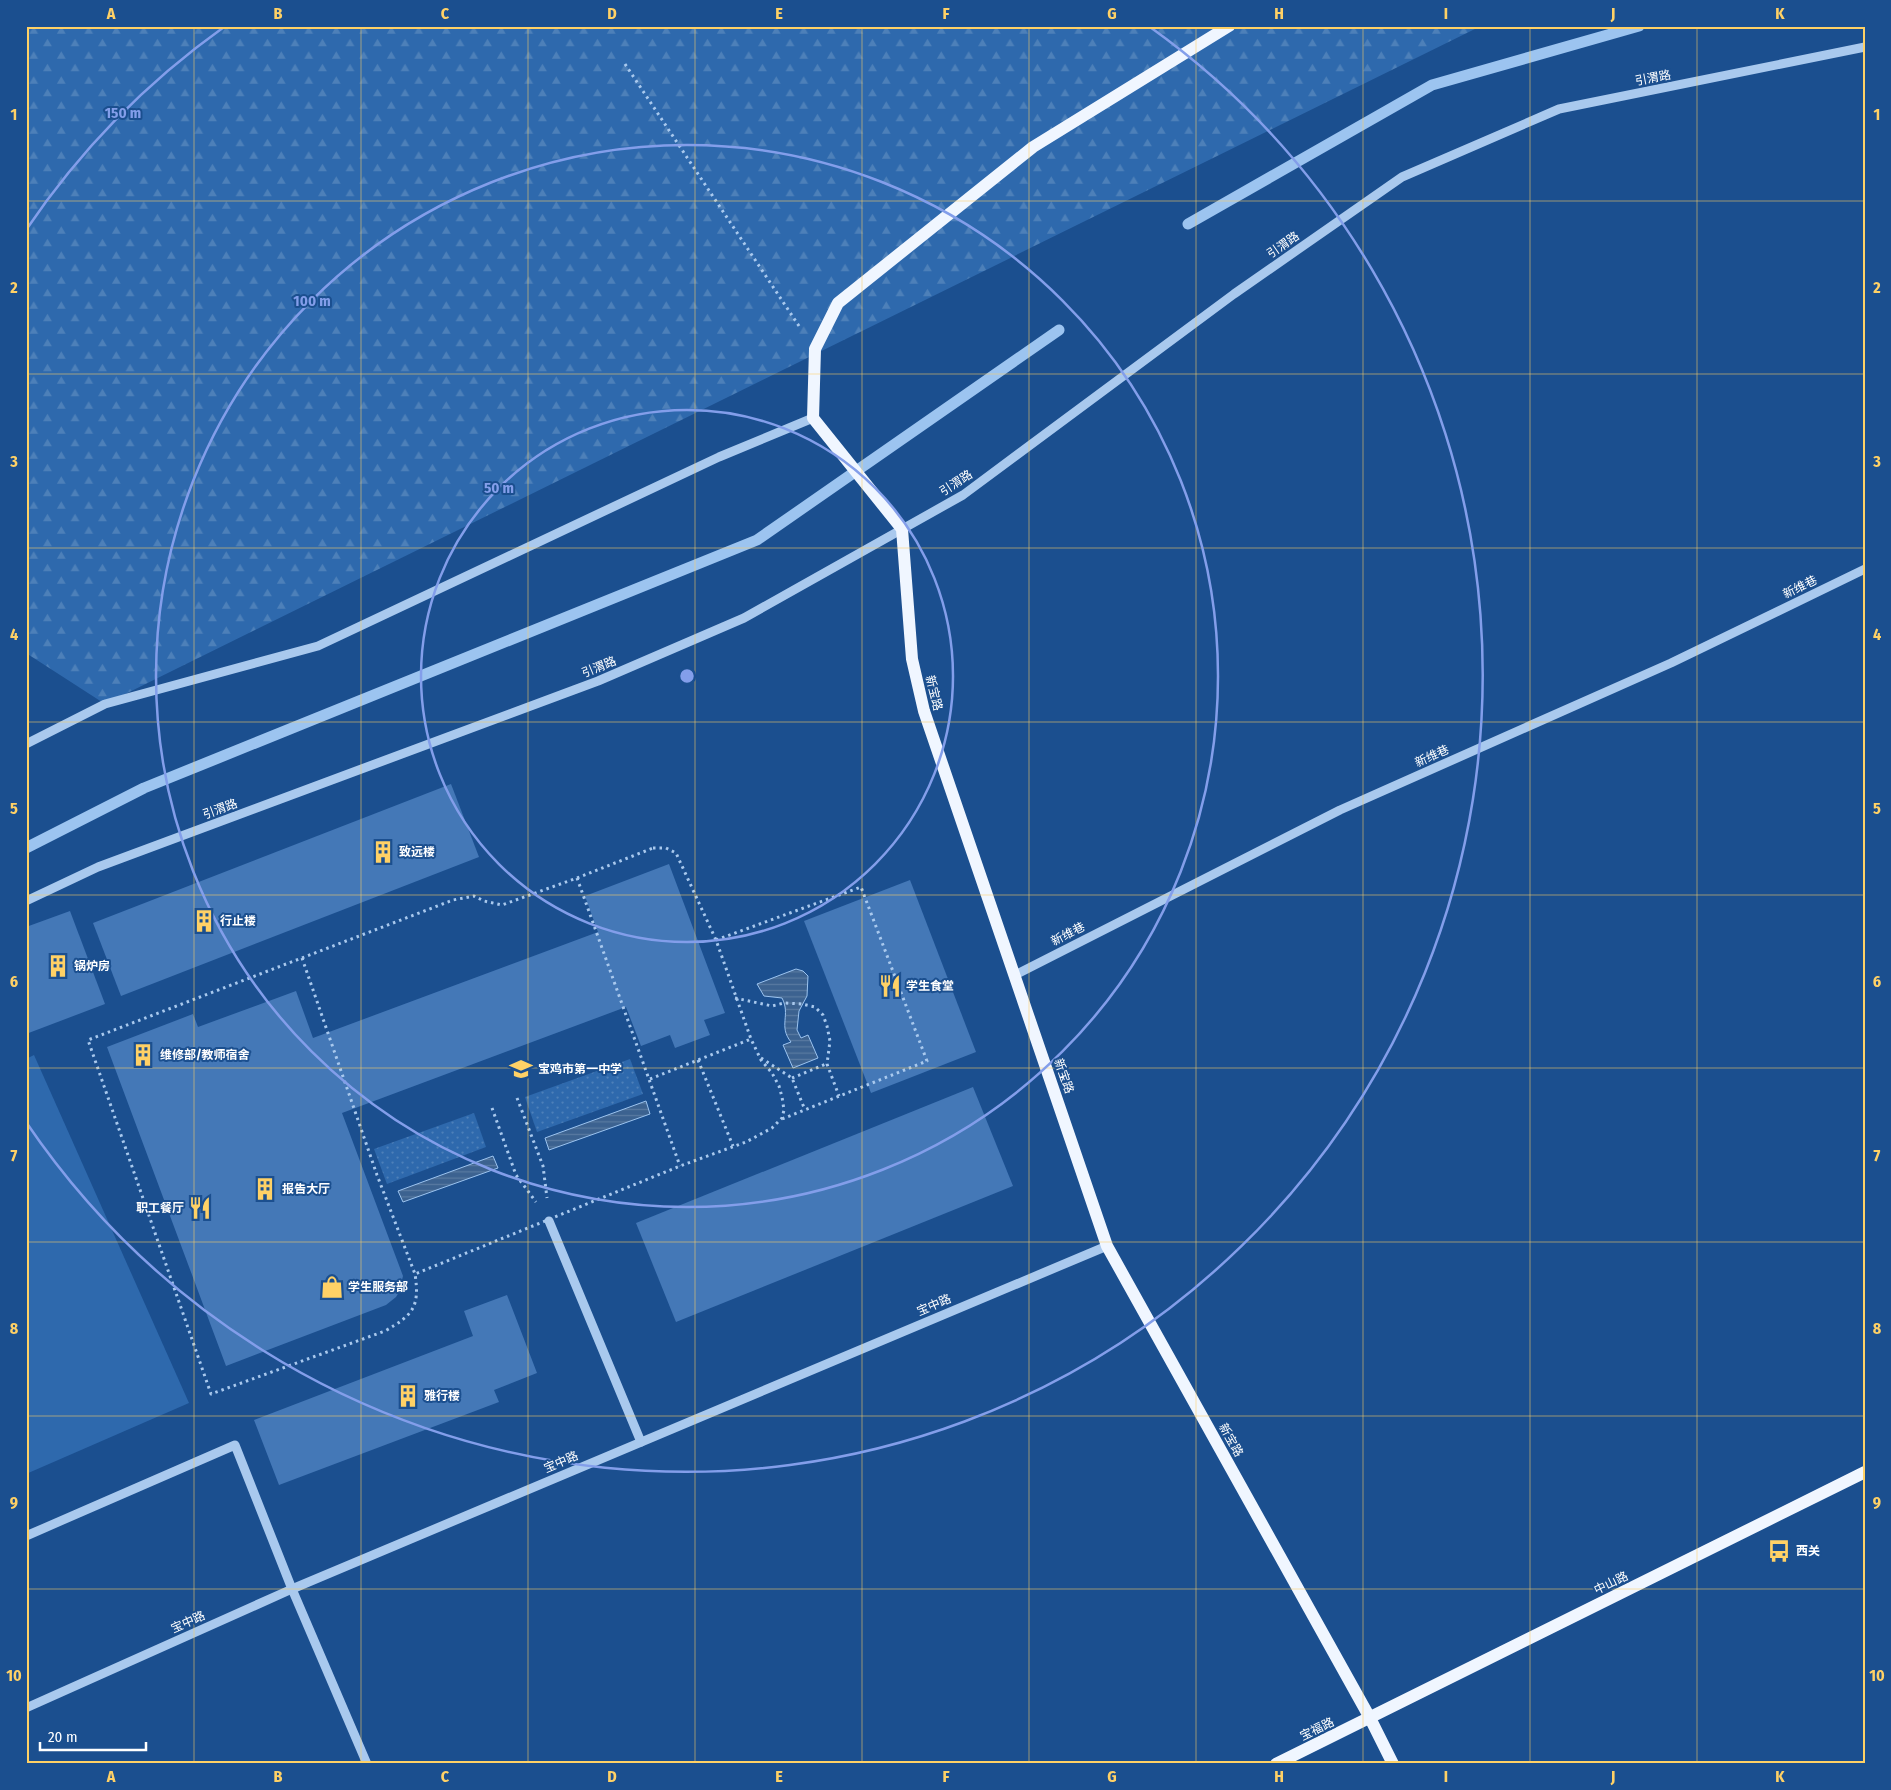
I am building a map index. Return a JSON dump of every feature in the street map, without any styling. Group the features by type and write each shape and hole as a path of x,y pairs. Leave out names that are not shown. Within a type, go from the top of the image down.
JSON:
{"main road":[{"path":"902,529 814,418 815,349 838,303 1033,147 1229,26"},
{"name":"新宝路","path":"902,529 912,658 924,712 1107,1246 1370,1718 1393,1764"},
{"name":"中山路","path":"1370,1718 1865,1472"},
{"name":"新宝路","path":"1370,1718 1388,1764"},
{"name":"宝福路","path":"1276,1764 1370,1718"}],"street":[{"name":"引渭路","path":"26,901 98,867 598,681 744,618 963,495 1234,294 1402,177 1559,109 1865,47"},
{"path":"26,744 105,704 318,646 719,456 814,418"},
{"name":"新维巷","path":"1015,975 1340,810 1671,663 1865,569"},
{"path":"547,1215 640,1442"},
{"name":"宝中路","path":"26,1708 292,1590 1107,1246"},
{"path":"26,1536 235,1446 292,1590 367,1764"}],"path":[{"path":"625,64 815,349"},
{"path":"302,958 377,1175 415,1274 416,1304 406,1318 385,1331 211,1394 88,1040 302,958 464,897 474,896 484,901 502,904 577,878 653,848 666,848 676,853 716,940 751,1040 760,1058 772,1073 779,1086 784,1110 780,1120"},
{"path":"577,878 680,1166"},
{"path":"415,1274 547,1215 733,1146 766,1132 780,1120 927,1061 861,887 716,940"},
{"path":"735,998 772,1006 784,1003 815,1007 825,1020 830,1041 826,1064 839,1096"},
{"path":"650,1079 751,1040"},
{"path":"760,1058 792,1078 805,1110"},
{"path":"698,1060 733,1146"},
{"path":"792,1078 826,1064"},
{"path":"517,1098 543,1166 547,1203"},
{"path":"492,1108 516,1176 538,1206"}],"green space":[{"path":"26,26 1481,26 105,704 26,653"},
{"path":"34,1055 189,1403 26,1474 26,1059"},
{"path":"630,1059 643,1094 537,1132 525,1097"},
{"path":"474,1113 486,1147 387,1184 374,1149"}],"shaded area":[{"path":"796,969 803,971 808,976 807,996 799,1011 797,1030 801,1038 808,1035 818,1058 793,1068 783,1045 791,1042 785,1031 785,1010 782,998 764,996 757,984"},
{"path":"646,1101 650,1114 549,1150 545,1138"},
{"path":"493,1156 498,1168 403,1202 398,1191"}],"building":[{"path":"451,784 479,857 121,996 93,923"},
{"name":"报告大厅","path":"669,864 725,1013 704,1020 710,1035 675,1048 670,1035 641,1046 626,1007 342,1113 403,1276 399,1292 386,1305 226,1366 107,1047 193,1014 198,1027 296,991 313,1038 598,932 585,896"},
{"name":"学生食堂","path":"910,880 976,1052 871,1093 804,921"},
{"name":"锅炉房","path":"70,911 105,1004 26,1034 26,927"},
{"path":"973,1087 1013,1186 676,1322 636,1223"},
{"name":"雅行楼","path":"507,1295 537,1373 494,1390 499,1402 279,1485 254,1420 473,1336 464,1311"}],"waterway":[{"path":"1188,224 1432,85 1639,26"},
{"path":"26,848 144,788 757,540 1059,330"}],"place":[{"name":"致远楼","path":"383,852"},
{"name":"行止楼","path":"204,921"},
{"name":"锅炉房","path":"58,966"},
{"name":"学生食堂","path":"890,986"},
{"name":"维修部/教师宿舍","path":"143,1055"},
{"name":"宝鸡市第一中学","path":"521,1069"},
{"name":"报告大厅","path":"265,1189"},
{"name":"职工餐厅","path":"200,1208"},
{"name":"学生服务部","path":"332,1287"},
{"name":"雅行楼","path":"408,1396"},
{"name":"西关","path":"1779,1551"}]}
